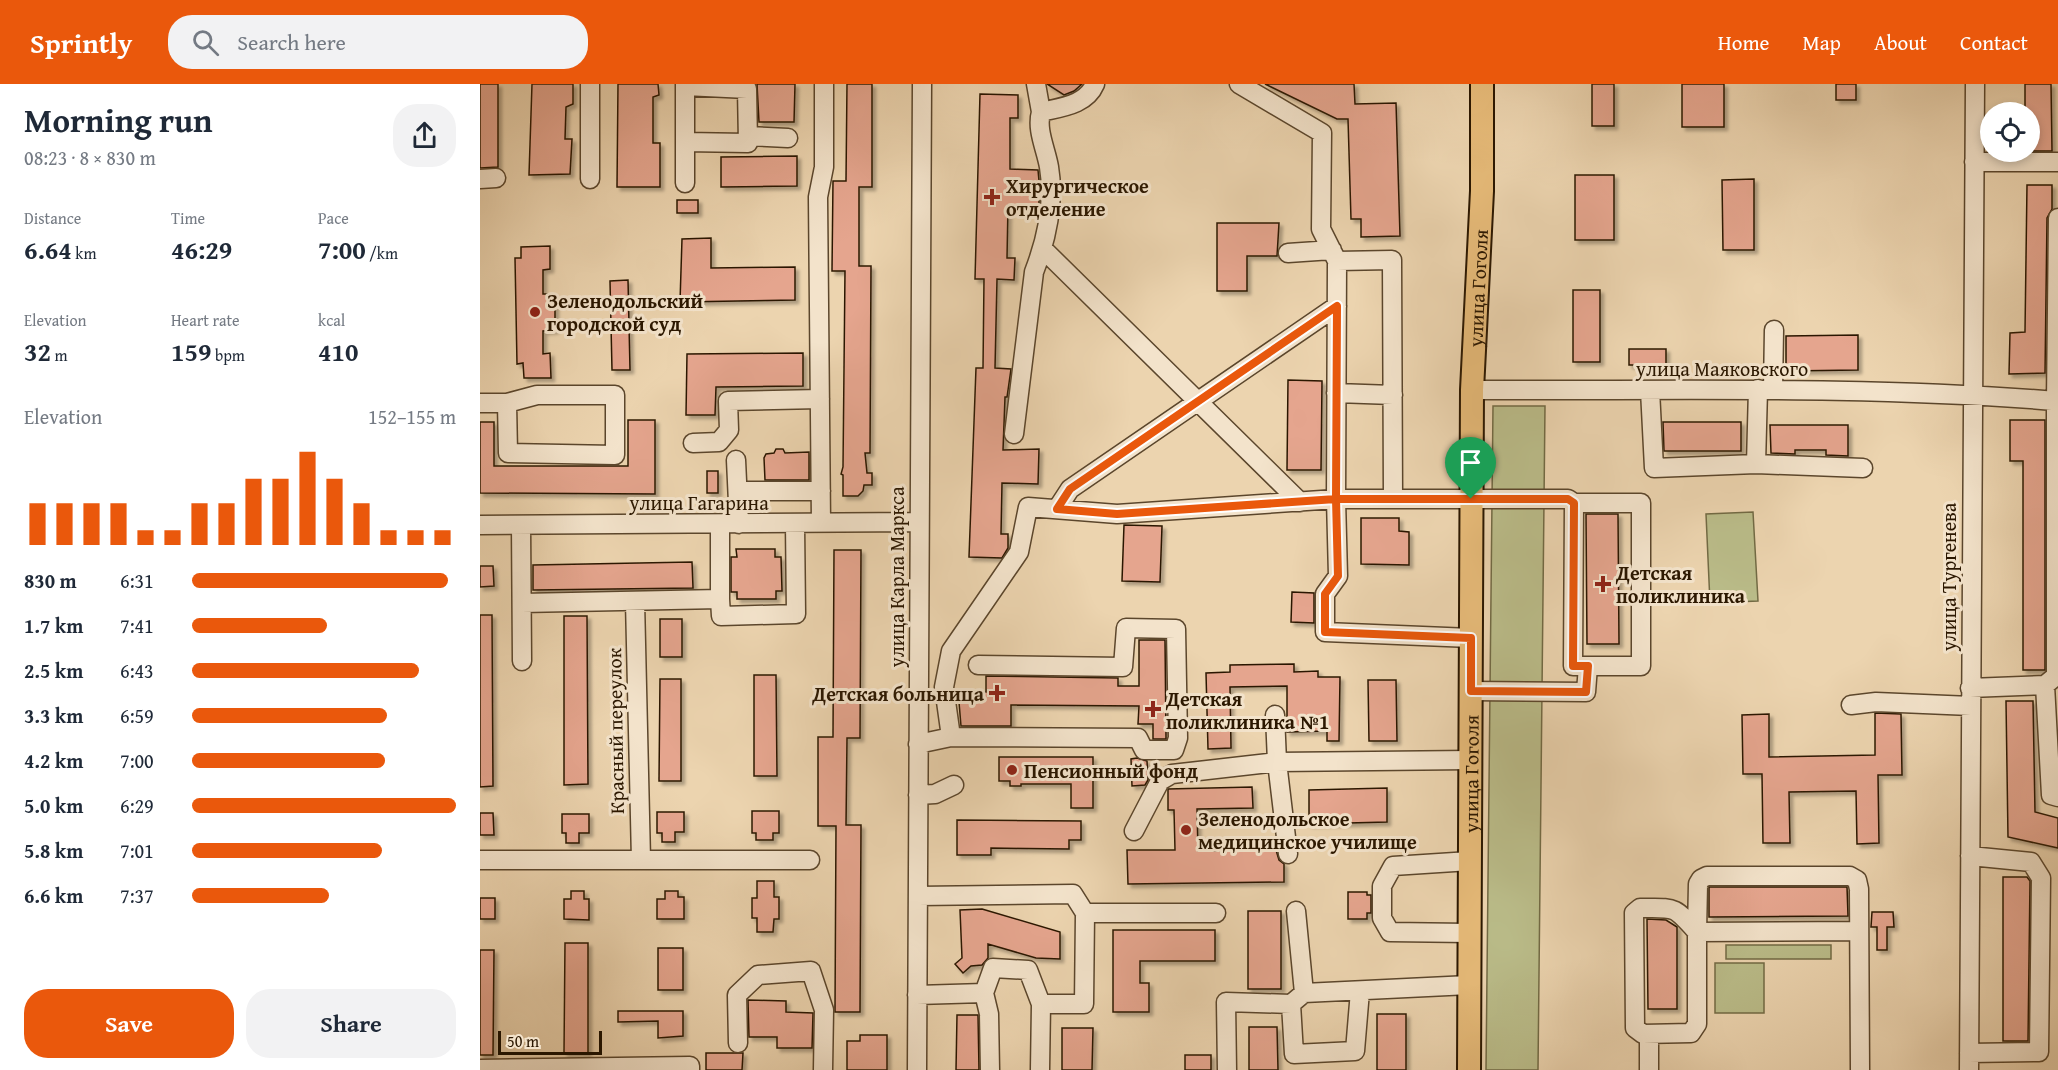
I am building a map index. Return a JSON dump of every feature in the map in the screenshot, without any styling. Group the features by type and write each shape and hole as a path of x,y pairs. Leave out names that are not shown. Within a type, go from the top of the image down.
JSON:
{"main road":[{"name":"улица Гоголя","path":"1469,1070 1472,390 1482,191 1482,84"}],"street":[{"path":"590,84 590,179"},
{"path":"821,524 818,197 824,167 824,84"},
{"name":"улица Карла Маркса","path":"917,1070 922,84"},
{"path":"1014,434 1034,272 1043,249 1051,213 1050,168 1038,122 1041,112 1036,84"},
{"path":"1041,112 1079,102 1091,94 1095,84"},
{"path":"1239,84 1323,133 1321,229 1335,255 1337,306 1338,576 1325,594 1325,632 1471,638"},
{"name":"улица Тургенева","path":"1969,1061 1975,84"},
{"path":"685,142 748,143 747,89 685,85 685,142 685,183"},
{"path":"748,136 788,138"},
{"path":"1974,162 2058,162"},
{"path":"1851,705 1970,697 2045,685 2056,676 2058,218"},
{"path":"1043,249 1300,502"},
{"path":"1288,253 1392,260 1393,499"},
{"path":"1057,509 1070,489 1337,306"},
{"path":"1756,464 1774,330"},
{"name":"улица Маяковского","path":"1472,390 1766,389 1972,394 2057,402"},
{"path":"1650,390 1654,468 1756,464 1863,468"},
{"path":"1336,393 1393,395"},
{"path":"480,403 507,403 537,395 615,395 615,455 508,453 507,403"},
{"path":"693,443 719,442 729,430 728,401 820,399"},
{"path":"736,460 739,524"},
{"path":"738,491 821,491"},
{"path":"951,737 944,687 951,651 1019,552 1028,507 1117,514 1336,499 1568,499 1574,503 1641,503 1641,666 1573,666 1574,503"},
{"name":"улица Гагарина","path":"480,525 919,522"},
{"path":"720,524 721,616 796,614 795,524"},
{"path":"521,525 522,660"},
{"path":"522,603 720,599"},
{"name":"Красный переулок","path":"635,601 641,860"},
{"path":"918,744 951,737 1138,738 1144,750 1174,750 1178,738 1176,629 1126,628 1124,668 978,666"},
{"path":"1471,691 1586,692 1588,666"},
{"path":"2045,685 2051,795 2058,797"},
{"path":"1275,715 1277,762 1288,854"},
{"path":"1134,831 1160,781 1172,774 1277,762 1470,760"},
{"path":"918,795 935,794 954,785"},
{"path":"1969,1061 2039,1052 2041,878 2031,862 1970,856"},
{"path":"480,860 810,860"},
{"path":"1469,933 1390,932 1382,918 1382,886 1393,866 1470,861"},
{"path":"1859,931 1697,932 1674,909 1640,908 1634,913 1634,1025 1639,1032 1649,1034 1687,1034 1696,1028 1697,932 1698,884 1704,878 1850,876 1859,883 1860,1070"},
{"path":"918,896 1073,894 1085,913 1084,1004 1041,1004"},
{"path":"1296,911 1297,998 1294,1054 1355,1051 1360,991"},
{"path":"1085,913 1216,913"},
{"path":"990,1070 989,1014 984,993 993,968 1028,970 1041,1004 1041,1070"},
{"path":"738,1043 737,995 758,975 811,971 824,1010 823,1070"},
{"path":"1227,1070 1226,1002 1469,985"},
{"path":"917,994 984,993"},
{"path":"1649,1034 1649,1070"},
{"path":"480,1069 690,1066 690,1070"}],"green space":[{"path":"1493,406 1545,406 1538,1070 1486,1070"},
{"path":"1753,512 1758,601 1710,603 1706,514"},
{"path":"1726,945 1831,945 1831,959 1726,959"},
{"path":"1715,963 1764,963 1764,1013 1715,1013"}],"building":[{"path":"480,84 498,84 498,167 480,168"},
{"path":"532,84 573,84 573,104 566,107 565,139 572,139 570,174 529,175"},
{"path":"618,84 658,84 659,95 653,97 653,143 660,143 660,187 617,187"},
{"path":"757,84 795,84 794,122 759,122"},
{"path":"847,84 872,84 872,187 859,187 859,266 871,266 870,453 865,453 867,473 872,473 872,485 864,485 863,491 858,496 843,496 843,475 841,474 843,467 845,271 832,271 833,181 846,181"},
{"path":"1047,84 1082,84 1074,91 1064,95"},
{"path":"1265,84 1354,84 1355,104 1396,103 1400,236 1361,237 1361,219 1351,219 1348,119 1337,119"},
{"path":"1592,84 1614,84 1614,126 1592,126"},
{"path":"1682,84 1724,84 1724,127 1682,127"},
{"path":"1836,84 1856,84 1856,100 1836,100"},
{"path":"2025,84 2051,84 2052,151 2040,151 2040,102 2025,102"},
{"path":"980,94 1018,95 1018,118 1010,118 1010,169 1038,170 1039,181 1039,205 1008,205 1007,258 1015,258 1014,280 997,279 995,368 1011,369 1007,397 1005,397 1003,450 1039,449 1038,484 1002,483 1001,534 1008,534 1008,548 1002,558 969,557 976,368 983,368 984,279 975,279"},
{"path":"797,156 797,186 721,187 721,157"},
{"path":"1575,175 1614,175 1614,240 1575,240"},
{"path":"1754,179 1754,250 1723,250 1722,180"},
{"path":"2027,185 2052,185 2052,209 2047,218 2045,373 2009,374 2010,333 2025,332"},
{"path":"677,200 698,200 698,213 677,213"},
{"path":"1217,223 1279,223 1277,256 1247,256 1247,291 1217,291"},
{"path":"711,238 711,268 795,267 795,300 680,302 682,239"},
{"name":"Зеленодольский городской суд","path":"550,246 550,269 543,270 543,294 555,294 555,330 543,331 543,354 550,353 551,378 524,378 523,363 517,364 515,258 521,258 521,247"},
{"path":"628,280 630,370 612,370 610,281"},
{"path":"1573,290 1600,290 1600,362 1573,362"},
{"path":"1858,335 1858,370 1786,371 1786,336"},
{"path":"1629,349 1666,349 1666,365 1629,365"},
{"path":"803,353 803,386 716,387 715,415 686,415 687,354"},
{"path":"1288,380 1322,381 1321,470 1287,470"},
{"path":"628,420 655,420 655,494 480,493 480,422 494,422 494,466 628,466"},
{"path":"2010,420 2045,420 2045,670 2023,670 2023,461 2010,461"},
{"path":"1663,422 1741,422 1741,451 1664,451"},
{"path":"1770,425 1848,425 1848,456 1826,455 1826,450 1795,450 1795,454 1771,453"},
{"path":"776,449 783,449 785,453 809,452 809,480 765,480 764,458 766,454 774,453"},
{"path":"707,471 718,471 718,493 707,493"},
{"path":"1586,514 1618,514 1619,644 1587,644"},
{"path":"1361,518 1399,518 1399,531 1409,532 1409,565 1361,564"},
{"path":"1124,525 1162,526 1160,582 1122,581"},
{"path":"736,549 775,549 775,557 781,557 782,591 776,591 776,599 737,599 737,592 731,592 731,557 737,557"},
{"path":"834,550 861,550 860,738 847,738 846,825 861,825 860,1012 835,1012 836,826 818,826 818,737 833,737"},
{"path":"692,562 693,588 533,590 533,565"},
{"path":"480,566 493,566 494,586 480,587"},
{"path":"1292,592 1314,593 1314,623 1291,622"},
{"path":"480,615 492,615 493,786 480,787"},
{"path":"564,616 587,616 588,784 564,785"},
{"path":"660,619 682,619 682,657 660,657"},
{"path":"1139,640 1165,640 1166,739 1153,739 1153,724 1138,724 1139,706 1011,705 1011,726 961,726 959,702 969,702 969,692 986,692 986,676 1118,678 1118,686 1139,686"},
{"path":"1294,664 1294,672 1318,671 1318,677 1340,677 1339,741 1327,741 1327,731 1287,732 1287,686 1230,687 1231,748 1208,749 1206,673 1230,672 1230,665"},
{"path":"754,675 776,675 777,776 754,776"},
{"path":"660,679 681,679 681,781 659,781"},
{"path":"1368,680 1396,680 1397,741 1369,741"},
{"path":"2006,701 2033,701 2035,812 2058,818 2058,848 2008,837"},
{"path":"1875,713 1901,714 1902,775 1878,775 1879,843 1857,844 1856,791 1789,792 1790,843 1763,843 1762,774 1743,774 1742,715 1769,714 1769,757 1875,755"},
{"path":"999,757 1093,757 1093,808 1071,808 1071,784 1010,786 1010,781 999,781"},
{"path":"1131,759 1147,761 1148,780 1145,785 1132,786"},
{"name":"Зеленодольское медицинское училище","path":"1252,787 1253,808 1197,809 1198,851 1276,850 1279,860 1284,864 1284,882 1128,884 1127,850 1175,850 1174,810 1168,810 1168,789"},
{"path":"1387,788 1387,822 1309,824 1309,790"},
{"path":"752,811 779,811 779,833 773,833 773,840 756,840 756,833 752,833"},
{"path":"657,812 684,812 684,832 675,832 675,842 662,842 662,833 657,833"},
{"path":"480,813 493,813 494,835 480,835"},
{"path":"562,814 589,814 589,833 579,833 579,843 566,843 566,833 562,833"},
{"path":"957,820 1081,821 1081,840 1069,840 1069,849 991,848 991,855 957,855"},
{"path":"2003,877 2027,877 2030,881 2028,1041 2003,1041"},
{"path":"757,881 774,881 774,897 779,897 779,919 774,919 773,932 757,932 757,918 752,918 752,898 757,898"},
{"path":"1709,887 1847,887 1848,916 1709,917"},
{"path":"571,891 584,891 584,899 589,899 589,920 564,919 564,899 571,899"},
{"path":"665,891 678,891 678,897 684,897 684,919 657,919 657,899 665,899"},
{"path":"1348,892 1367,892 1367,895 1371,895 1371,913 1367,913 1367,919 1348,919"},
{"path":"480,898 495,898 495,919 480,919"},
{"path":"982,909 1060,932 1060,959 1036,958 988,944 988,958 982,965 971,966 963,973 955,964 962,958 960,910"},
{"path":"1248,911 1281,911 1281,989 1248,989"},
{"path":"1872,912 1893,912 1894,927 1887,927 1887,950 1877,950 1877,927 1871,927"},
{"path":"1647,919 1666,920 1677,927 1677,1009 1648,1009"},
{"path":"1113,930 1215,930 1215,961 1140,961 1140,983 1149,983 1149,1012 1113,1012"},
{"path":"565,943 588,943 588,1053 564,1053"},
{"path":"658,948 683,948 683,990 658,990"},
{"path":"480,950 494,950 493,1055 480,1055"},
{"path":"748,1000 786,1001 786,1012 813,1013 812,1048 777,1048 777,1037 749,1037"},
{"path":"618,1011 683,1011 683,1036 658,1038 658,1021 618,1022"},
{"path":"1377,1014 1406,1014 1406,1070 1377,1070"},
{"path":"957,1015 978,1015 979,1070 956,1070"},
{"path":"1249,1027 1277,1027 1278,1070 1249,1070"},
{"path":"1062,1028 1093,1028 1092,1070 1062,1070"},
{"path":"860,1035 887,1035 887,1070 847,1070 847,1041 860,1041"},
{"path":"706,1053 743,1053 742,1070 706,1070"},
{"path":"1185,1055 1211,1055 1211,1070 1185,1070"}],"place":[{"name":"Хирургическое отделение","path":"992,197"},
{"name":"Зеленодольский городской суд","path":"535,312"},
{"name":"Детская поликлиника","path":"1603,584"},
{"name":"Детская больница","path":"997,693"},
{"name":"Детская поликлиника №1","path":"1153,709"},
{"name":"Пенсионный фонд","path":"1012,770"},
{"name":"Зеленодольское медицинское училище","path":"1186,830"}],"route":[{"path":"1471,499 1336,499 1117,514 1057,509 1070,489 1337,306 1336,499 1338,576 1325,594 1325,632 1471,638 1471,691 1586,692 1588,666 1573,666 1574,503 1568,499 1471,499"}]}
